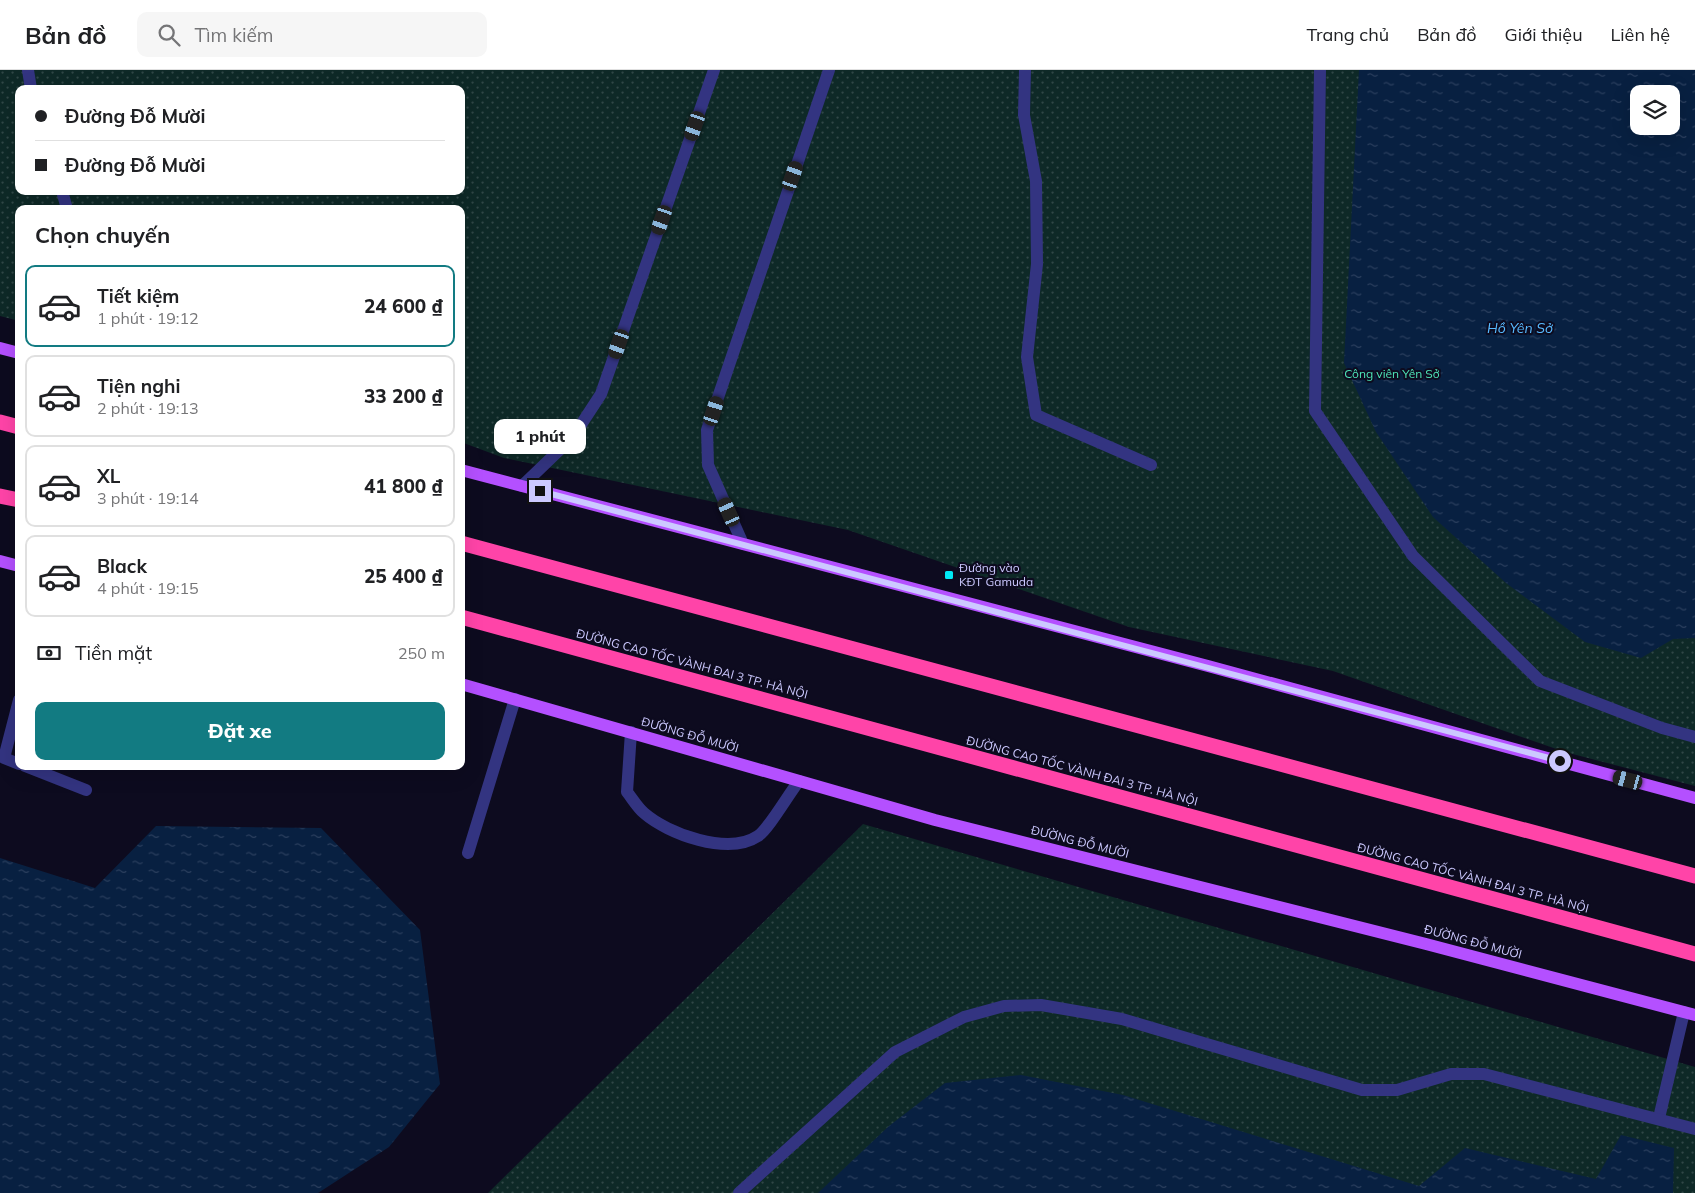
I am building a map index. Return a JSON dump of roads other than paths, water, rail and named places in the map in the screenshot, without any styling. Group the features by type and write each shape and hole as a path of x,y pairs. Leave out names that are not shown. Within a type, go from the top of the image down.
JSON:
{"highway":[{"path":"0,422 15,426"},
{"path":"0,496 15,499"},
{"path":"465,544 1695,876"},
{"name":"ĐƯỜNG CAO TỐC VÀNH ĐAI 3 TP. HÀ NỘI","path":"465,618 1695,954"}],"main road":[{"path":"0,348 15,352"},
{"path":"465,471 1695,798"},
{"path":"0,561 15,565"},
{"name":"ĐƯỜNG ĐỖ MƯỜI","path":"465,685 935,820 1417,941 1690,1014"}],"street":[{"path":"28,70 30,85"},
{"path":"522,486 573,437 602,394 714,70"},
{"path":"743,544 708,465 708,430 829,70"},
{"path":"1025,70 1024,115 1036,181 1037,264 1027,357 1036,415 1151,465"},
{"path":"1320,70 1315,411 1413,556 1540,681 1662,728 1695,736"},
{"path":"468,853 515,699"},
{"path":"15,715 4,758 15,762"},
{"path":"631,732 627,792 643,812 669,828 713,844 741,843 759,836 798,781"},
{"path":"35,770 86,790"},
{"path":"739,1193 895,1052 964,1017 1004,1006 1041,1005 1122,1019 1362,1090 1396,1090 1451,1074 1484,1074 1659,1118 1695,1129"},
{"path":"1659,1118 1690,1014"}],"water":[{"name":"Hồ Yên Sở","path":"1359,70 1695,70 1695,638 1673,639 1641,658 1585,642 1506,583 1433,517 1376,432 1344,363"},
{"path":"156,826 321,828 420,930 440,1084 389,1147 318,1193 0,1193 0,858 95,888"},
{"path":"1021,1075 1123,1095 1419,1186 1465,1148 1596,1179 1621,1135 1674,1148 1673,1193 818,1193 889,1126 945,1083"}],"place":[{"name":"Đường vào KĐT Gamuda","path":"949,575"}],"park label":[{"name":"Công viên Yên Sở","path":"1392,374"}]}
